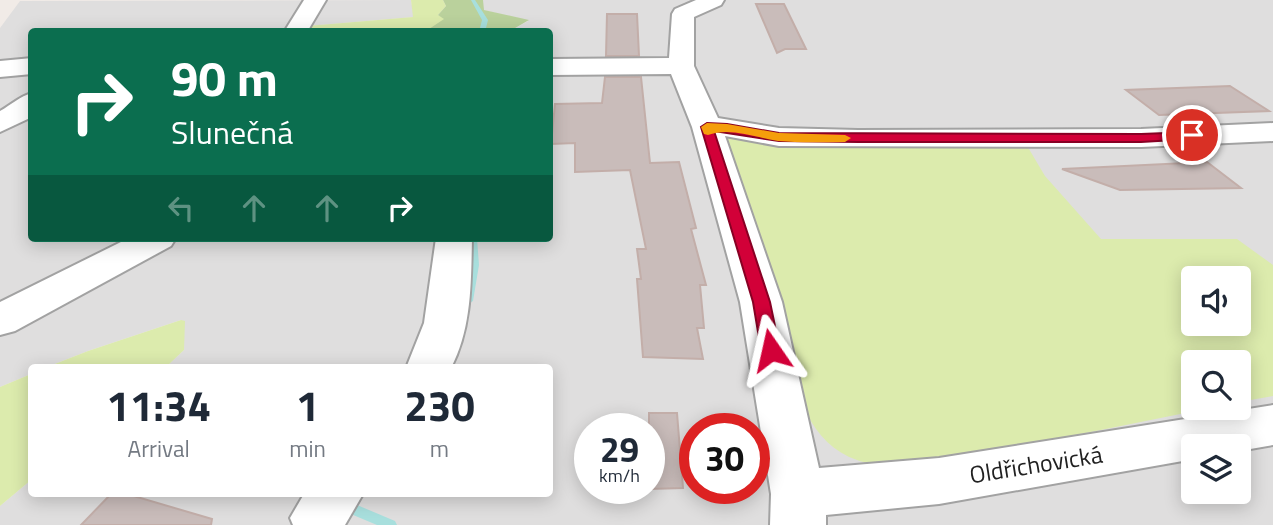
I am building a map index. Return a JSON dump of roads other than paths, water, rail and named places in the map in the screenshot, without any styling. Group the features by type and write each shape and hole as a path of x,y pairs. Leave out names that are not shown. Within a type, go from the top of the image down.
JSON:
{"street":[{"path":"298,28 315,0"},
{"name":"Oldřichovická","path":"713,0 683,14 681,66 707,127 761,302 798,510 939,481 1273,425"},
{"path":"0,69 28,66"},
{"path":"553,66 681,66"},
{"path":"0,123 28,106"},
{"path":"707,127 727,127 779,137 858,139 1141,138 1273,132"},
{"path":"0,320 150,242"},
{"path":"431,364 436,356 452,282 454,242"}],"waterway":[{"path":"473,0 485,20 483,28"},
{"path":"468,301 475,265 473,242"},
{"path":"350,508 391,525"}]}
